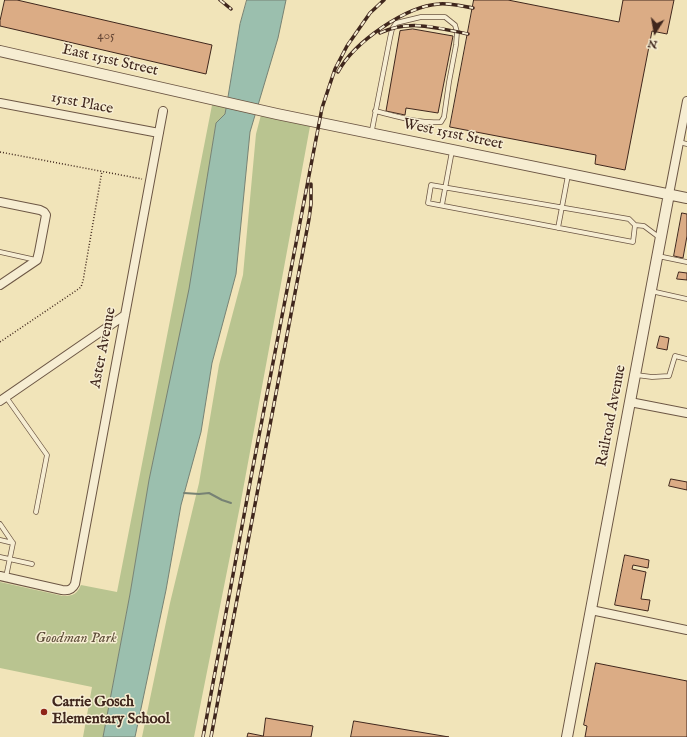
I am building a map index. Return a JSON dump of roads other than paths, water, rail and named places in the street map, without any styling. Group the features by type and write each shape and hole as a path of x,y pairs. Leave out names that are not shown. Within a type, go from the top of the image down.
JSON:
{"street":[{"name":"East 151st Street","path":"0,51 213,100"},
{"name":"West 151st Street","path":"213,100 687,198"},
{"name":"Railroad Avenue","path":"567,737 669,194 683,143 687,100"},
{"name":"151st Place","path":"0,103 159,133"},
{"name":"Aster Avenue","path":"3,577 62,590 68,590 75,584 163,111"},
{"path":"0,202 40,210 44,212 46,216 36,260 0,285"},
{"path":"3,399 125,315"},
{"path":"630,402 687,414"},
{"path":"591,610 687,630"}],"lane":[{"path":"371,133 375,111 392,29 396,23 421,17 444,17 455,25 457,32 456,44 444,117 441,122 408,119 375,111"},
{"path":"442,206 452,150"},
{"path":"558,228 568,174"},
{"path":"635,225 632,242 428,203 431,185 446,187 629,219 635,225 644,226 661,239"},
{"path":"0,252 36,260"},
{"path":"658,256 687,262"},
{"path":"651,291 687,299"},
{"path":"635,375 669,376 675,356 687,359"},
{"path":"3,399 47,455 36,512"},
{"path":"0,524 13,543 10,559 3,577"},
{"path":"0,540 13,543"},
{"path":"0,557 32,564"}],"waterway":[{"path":"184,493 209,493 231,503"}],"railway":[{"path":"220,0 231,9"},
{"path":"203,737 322,108 335,69 347,46 370,13 384,0"},
{"path":"338,72 356,49 368,38 397,18 426,6 439,4 451,4 473,8"},
{"path":"380,33 402,26 424,26 468,34"},
{"path":"211,737 309,219 311,184"}],"place":[{"name":"Carrie Gosch Elementary School","path":"44,712"}],"park label":[{"name":"Goodman Park","path":"76,639"}]}
